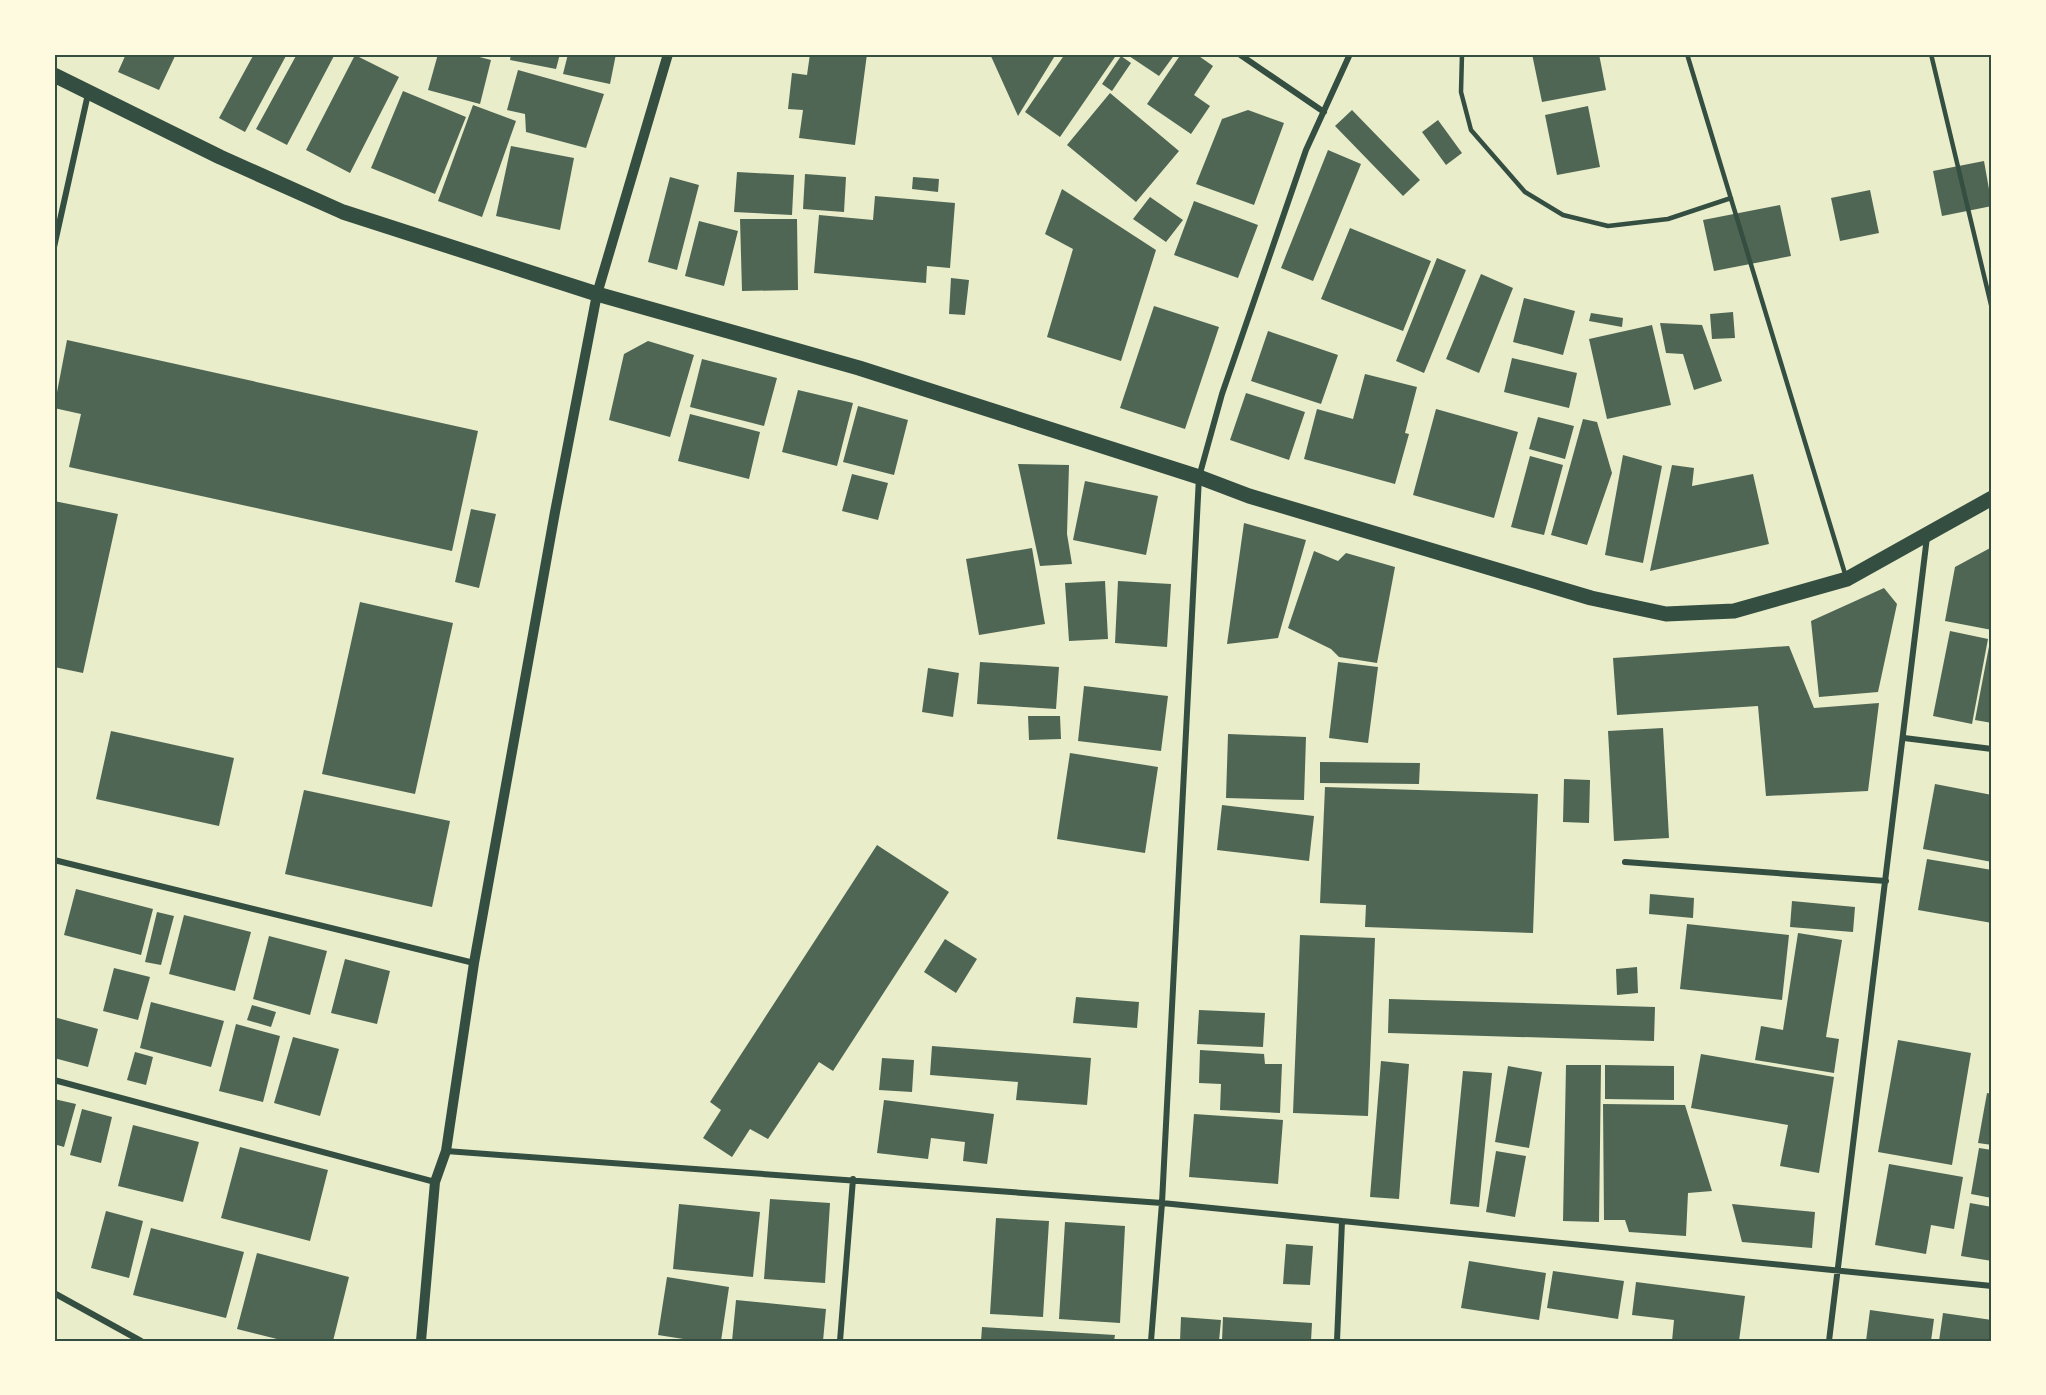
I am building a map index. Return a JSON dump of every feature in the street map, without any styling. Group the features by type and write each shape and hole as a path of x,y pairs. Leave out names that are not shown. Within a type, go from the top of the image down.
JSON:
{"main road":[{"path":"54,75 220,158 343,212 597,294 859,368 1199,477 1249,496 1591,598 1666,614 1734,611 1847,579 1992,498"}],"street":[{"path":"422,1341 435,1182 446,1151 474,963 597,294 668,54"},
{"path":"1239,54 1324,112"},
{"path":"1151,1341 1162,1203 1199,477 1237,349 1306,150 1350,54"},
{"path":"54,247 89,94"},
{"path":"1828,1341 1905,738 1927,536"},
{"path":"1905,738 1992,749"},
{"path":"54,860 474,963"},
{"path":"1625,862 1886,881"},
{"path":"54,1080 435,1182"},
{"path":"446,1151 1162,1203 1992,1286"},
{"path":"840,1341 853,1179"},
{"path":"1337,1341 1342,1221"},
{"path":"54,1293 141,1341"}],"lane":[{"path":"1462,54 1461,92 1471,130 1525,192 1563,215 1608,226 1668,219 1731,198"},
{"path":"1687,54 1847,579"},
{"path":"1931,54 1992,309"}],"building":[{"path":"126,54 176,54 159,90 118,72"},
{"path":"254,54 287,54 245,132 219,118"},
{"path":"297,54 335,54 287,145 256,129"},
{"path":"438,54 468,54 491,60 480,104 428,90"},
{"path":"511,54 560,54 556,69 510,60"},
{"path":"568,54 616,54 610,84 563,74"},
{"path":"810,54 867,54 855,145 799,138 803,110 788,109 792,73 807,75"},
{"path":"990,54 1056,54 1018,116"},
{"path":"1065,54 1117,54 1060,137 1025,112"},
{"path":"1126,54 1175,54 1159,76"},
{"path":"1181,54 1196,54 1213,66 1194,95 1210,106 1191,134 1147,104"},
{"path":"1532,54 1599,54 1606,90 1542,102"},
{"path":"355,55 399,77 350,173 306,150"},
{"path":"1121,56 1131,63 1112,91 1102,84"},
{"path":"518,70 604,94 586,148 526,132 525,114 507,110"},
{"path":"403,91 466,117 435,194 371,168"},
{"path":"1110,93 1179,151 1136,202 1067,145"},
{"path":"473,105 516,121 482,217 438,201"},
{"path":"1588,106 1600,167 1557,175 1545,115"},
{"path":"1248,110 1284,123 1254,205 1196,184 1222,119"},
{"path":"1352,110 1420,180 1403,196 1335,126"},
{"path":"1438,120 1462,153 1446,165 1422,132"},
{"path":"511,146 574,158 560,230 496,216"},
{"path":"1328,150 1361,164 1313,281 1281,268"},
{"path":"1984,161 1992,206 1942,216 1933,171"},
{"path":"737,172 794,175 792,215 734,212"},
{"path":"805,174 846,177 844,212 803,209"},
{"path":"670,177 699,185 677,270 648,262"},
{"path":"913,177 939,179 938,192 912,189"},
{"path":"1062,189 1156,250 1121,361 1047,337 1073,249 1045,234"},
{"path":"1870,190 1879,233 1840,241 1831,198"},
{"path":"875,196 955,203 950,268 927,266 926,283 814,273 819,215 873,220"},
{"path":"1150,197 1183,220 1166,242 1133,219"},
{"path":"1194,201 1258,225 1238,278 1174,255"},
{"path":"1780,205 1791,256 1714,271 1703,220"},
{"path":"740,219 797,219 798,290 742,291"},
{"path":"699,221 738,231 724,286 685,276"},
{"path":"1350,228 1431,261 1403,331 1321,299"},
{"path":"1437,258 1466,270 1424,373 1396,361"},
{"path":"1481,274 1513,288 1479,373 1446,359"},
{"path":"951,278 969,280 965,315 949,314"},
{"path":"1524,298 1575,311 1563,355 1513,342"},
{"path":"1154,306 1219,327 1185,429 1120,408"},
{"path":"1733,312 1735,338 1712,339 1710,314"},
{"path":"1591,313 1623,318 1622,327 1589,321"},
{"path":"1660,323 1702,325 1722,381 1694,390 1683,354 1666,353"},
{"path":"1652,325 1671,405 1607,419 1589,339"},
{"path":"1268,331 1338,355 1321,404 1251,381"},
{"path":"67,340 478,431 452,551 69,467 81,414 54,408"},
{"path":"648,341 694,355 670,437 609,420 624,354"},
{"path":"1512,358 1577,373 1569,408 1504,392"},
{"path":"702,359 777,378 764,426 690,407"},
{"path":"1365,374 1417,387 1405,433 1409,434 1395,484 1304,459 1317,409 1353,419"},
{"path":"798,390 853,403 837,466 782,452"},
{"path":"1246,393 1305,412 1289,460 1230,440"},
{"path":"858,406 908,420 894,475 843,462"},
{"path":"1436,409 1518,432 1494,518 1413,495"},
{"path":"690,414 760,432 749,479 678,461"},
{"path":"1538,417 1574,426 1565,459 1529,449"},
{"path":"1583,419 1597,422 1612,473 1587,545 1551,535"},
{"path":"1623,455 1662,466 1643,563 1605,555"},
{"path":"1530,456 1563,465 1544,535 1511,527"},
{"path":"1018,464 1069,465 1067,534 1072,564 1040,566"},
{"path":"1672,465 1694,468 1692,486 1753,474 1769,544 1650,571"},
{"path":"852,474 888,483 878,520 842,511"},
{"path":"1085,481 1158,496 1146,555 1073,540"},
{"path":"54,501 118,514 83,673 54,667"},
{"path":"471,509 496,514 479,588 455,582"},
{"path":"1244,523 1306,540 1278,638 1227,644"},
{"path":"1992,547 1992,630 1945,621 1955,567"},
{"path":"1032,548 1045,624 979,635 966,559"},
{"path":"1314,551 1338,561 1346,553 1395,567 1377,663 1339,657 1331,649 1288,628"},
{"path":"1105,581 1108,639 1069,641 1065,583"},
{"path":"1118,581 1171,584 1167,647 1115,643"},
{"path":"1884,588 1897,604 1878,692 1819,697 1811,621"},
{"path":"360,602 453,623 415,794 322,774"},
{"path":"1950,631 1988,639 1972,724 1933,716"},
{"path":"1992,636 1992,723 1975,720"},
{"path":"1789,646 1814,708 1879,703 1868,791 1766,796 1758,706 1617,715 1613,658"},
{"path":"980,662 1059,667 1056,709 977,704"},
{"path":"1338,662 1378,667 1368,743 1329,738"},
{"path":"928,668 959,673 953,717 922,712"},
{"path":"1084,686 1168,696 1161,751 1078,741"},
{"path":"1028,716 1060,716 1061,739 1029,740"},
{"path":"1663,728 1669,838 1614,841 1608,731"},
{"path":"111,731 234,758 219,826 96,799"},
{"path":"1228,734 1306,737 1304,800 1226,798"},
{"path":"1070,753 1158,767 1145,853 1057,839"},
{"path":"1320,762 1420,763 1419,784 1320,783"},
{"path":"1564,779 1590,780 1589,823 1563,822"},
{"path":"1935,784 1992,795 1992,862 1923,849"},
{"path":"1325,787 1538,794 1533,933 1365,927 1366,905 1320,903"},
{"path":"304,790 450,821 432,907 285,874"},
{"path":"1222,805 1314,816 1309,861 1217,850"},
{"path":"877,845 949,892 833,1071 819,1062 768,1139 750,1129 732,1157 703,1138 721,1110 710,1102"},
{"path":"1927,859 1992,870 1992,923 1918,910"},
{"path":"76,889 153,909 141,955 64,935"},
{"path":"1650,894 1694,898 1693,918 1649,914"},
{"path":"1792,901 1855,907 1853,932 1790,927"},
{"path":"157,912 174,916 161,965 145,962"},
{"path":"184,915 251,932 235,991 169,974"},
{"path":"1687,924 1789,935 1782,1000 1680,989"},
{"path":"1798,933 1842,940 1826,1037 1839,1039 1834,1073 1755,1060 1761,1026 1783,1030"},
{"path":"1300,935 1375,938 1368,1116 1293,1113"},
{"path":"269,936 327,951 310,1015 253,999"},
{"path":"945,939 977,959 956,993 924,972"},
{"path":"345,959 390,971 377,1024 331,1013"},
{"path":"1637,967 1638,993 1617,995 1616,969"},
{"path":"114,968 150,977 138,1020 103,1011"},
{"path":"1076,997 1139,1002 1137,1028 1073,1023"},
{"path":"1389,999 1655,1007 1654,1041 1388,1033"},
{"path":"151,1002 224,1021 211,1067 140,1048"},
{"path":"252,1005 276,1012 271,1027 247,1020"},
{"path":"1199,1010 1265,1013 1263,1047 1197,1044"},
{"path":"54,1017 98,1029 88,1067 54,1058"},
{"path":"236,1024 280,1036 263,1102 219,1091"},
{"path":"293,1037 339,1049 320,1116 274,1103"},
{"path":"1898,1040 1971,1053 1952,1165 1878,1152"},
{"path":"932,1046 1091,1058 1087,1105 1016,1100 1018,1082 930,1075"},
{"path":"1200,1050 1264,1054 1265,1064 1282,1064 1280,1113 1220,1110 1221,1084 1199,1083"},
{"path":"135,1052 153,1057 146,1085 127,1080"},
{"path":"1701,1054 1834,1077 1819,1173 1780,1166 1788,1125 1691,1108"},
{"path":"882,1058 914,1060 912,1092 879,1090"},
{"path":"1381,1061 1409,1064 1399,1199 1370,1197"},
{"path":"1566,1065 1601,1065 1599,1222 1563,1221"},
{"path":"1605,1065 1674,1066 1674,1100 1605,1099"},
{"path":"1508,1066 1542,1072 1529,1148 1495,1142"},
{"path":"1463,1071 1492,1073 1479,1207 1450,1204"},
{"path":"1987,1093 1992,1094 1992,1145 1978,1143"},
{"path":"54,1099 76,1104 64,1147 54,1144"},
{"path":"884,1100 994,1114 987,1164 963,1161 965,1142 931,1138 928,1159 877,1153"},
{"path":"1603,1104 1685,1105 1712,1191 1688,1193 1686,1236 1629,1232 1625,1220 1604,1220"},
{"path":"82,1109 112,1117 101,1163 70,1155"},
{"path":"1194,1114 1283,1120 1278,1184 1189,1177"},
{"path":"133,1125 199,1142 183,1202 118,1186"},
{"path":"240,1147 328,1170 310,1241 221,1218"},
{"path":"1979,1148 1992,1150 1992,1198 1971,1194"},
{"path":"1496,1151 1526,1156 1515,1217 1486,1212"},
{"path":"1889,1164 1963,1177 1954,1229 1931,1225 1926,1254 1875,1245"},
{"path":"770,1199 830,1203 825,1283 764,1279"},
{"path":"1970,1203 1992,1207 1992,1261 1961,1256"},
{"path":"679,1204 760,1212 753,1277 673,1269"},
{"path":"1732,1204 1815,1212 1812,1248 1742,1242"},
{"path":"106,1211 143,1221 129,1278 91,1268"},
{"path":"996,1218 1049,1221 1043,1317 990,1314"},
{"path":"1065,1222 1125,1226 1120,1323 1059,1319"},
{"path":"151,1228 244,1252 226,1318 133,1295"},
{"path":"1286,1244 1313,1246 1310,1285 1283,1284"},
{"path":"257,1253 349,1277 333,1341 285,1341 237,1329"},
{"path":"1469,1261 1546,1273 1539,1320 1461,1308"},
{"path":"1553,1271 1624,1281 1618,1319 1547,1308"},
{"path":"667,1277 729,1287 721,1341 696,1341 658,1335"},
{"path":"1636,1282 1745,1296 1739,1341 1672,1341 1674,1320 1632,1315"},
{"path":"736,1300 826,1309 823,1341 732,1341"},
{"path":"1870,1310 1934,1319 1931,1341 1866,1341"},
{"path":"1943,1313 1992,1320 1991,1341 1939,1341"},
{"path":"1181,1317 1221,1320 1219,1341 1180,1341"},
{"path":"1223,1317 1312,1323 1311,1341 1222,1341"},
{"path":"982,1327 1115,1335 1114,1341 981,1341"}]}
